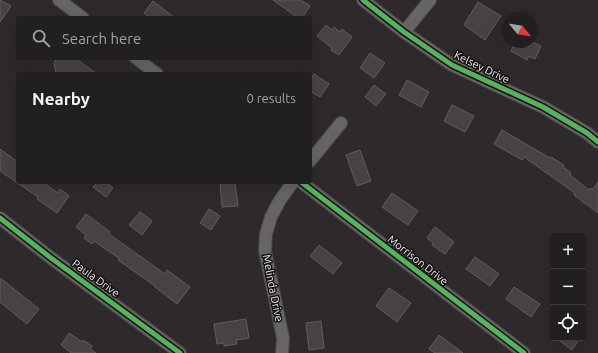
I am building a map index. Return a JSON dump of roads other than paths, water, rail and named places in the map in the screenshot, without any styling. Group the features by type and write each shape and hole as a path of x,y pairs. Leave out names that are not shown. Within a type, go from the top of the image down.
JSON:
{"street":[{"path":"59,0 80,16"},
{"name":"Kelsey Drive","path":"363,0 404,32 452,65 543,107 587,133 598,142"},
{"path":"404,32 430,0"},
{"path":"139,60 155,72"},
{"path":"312,159 341,123"},
{"name":"Melinda Drive","path":"282,353 283,338 265,251 266,234 271,217 280,200 292,184"},
{"name":"Morrison Drive","path":"304,184 524,353"},
{"name":"Paula Drive","path":"0,218 51,258 180,353"}]}
